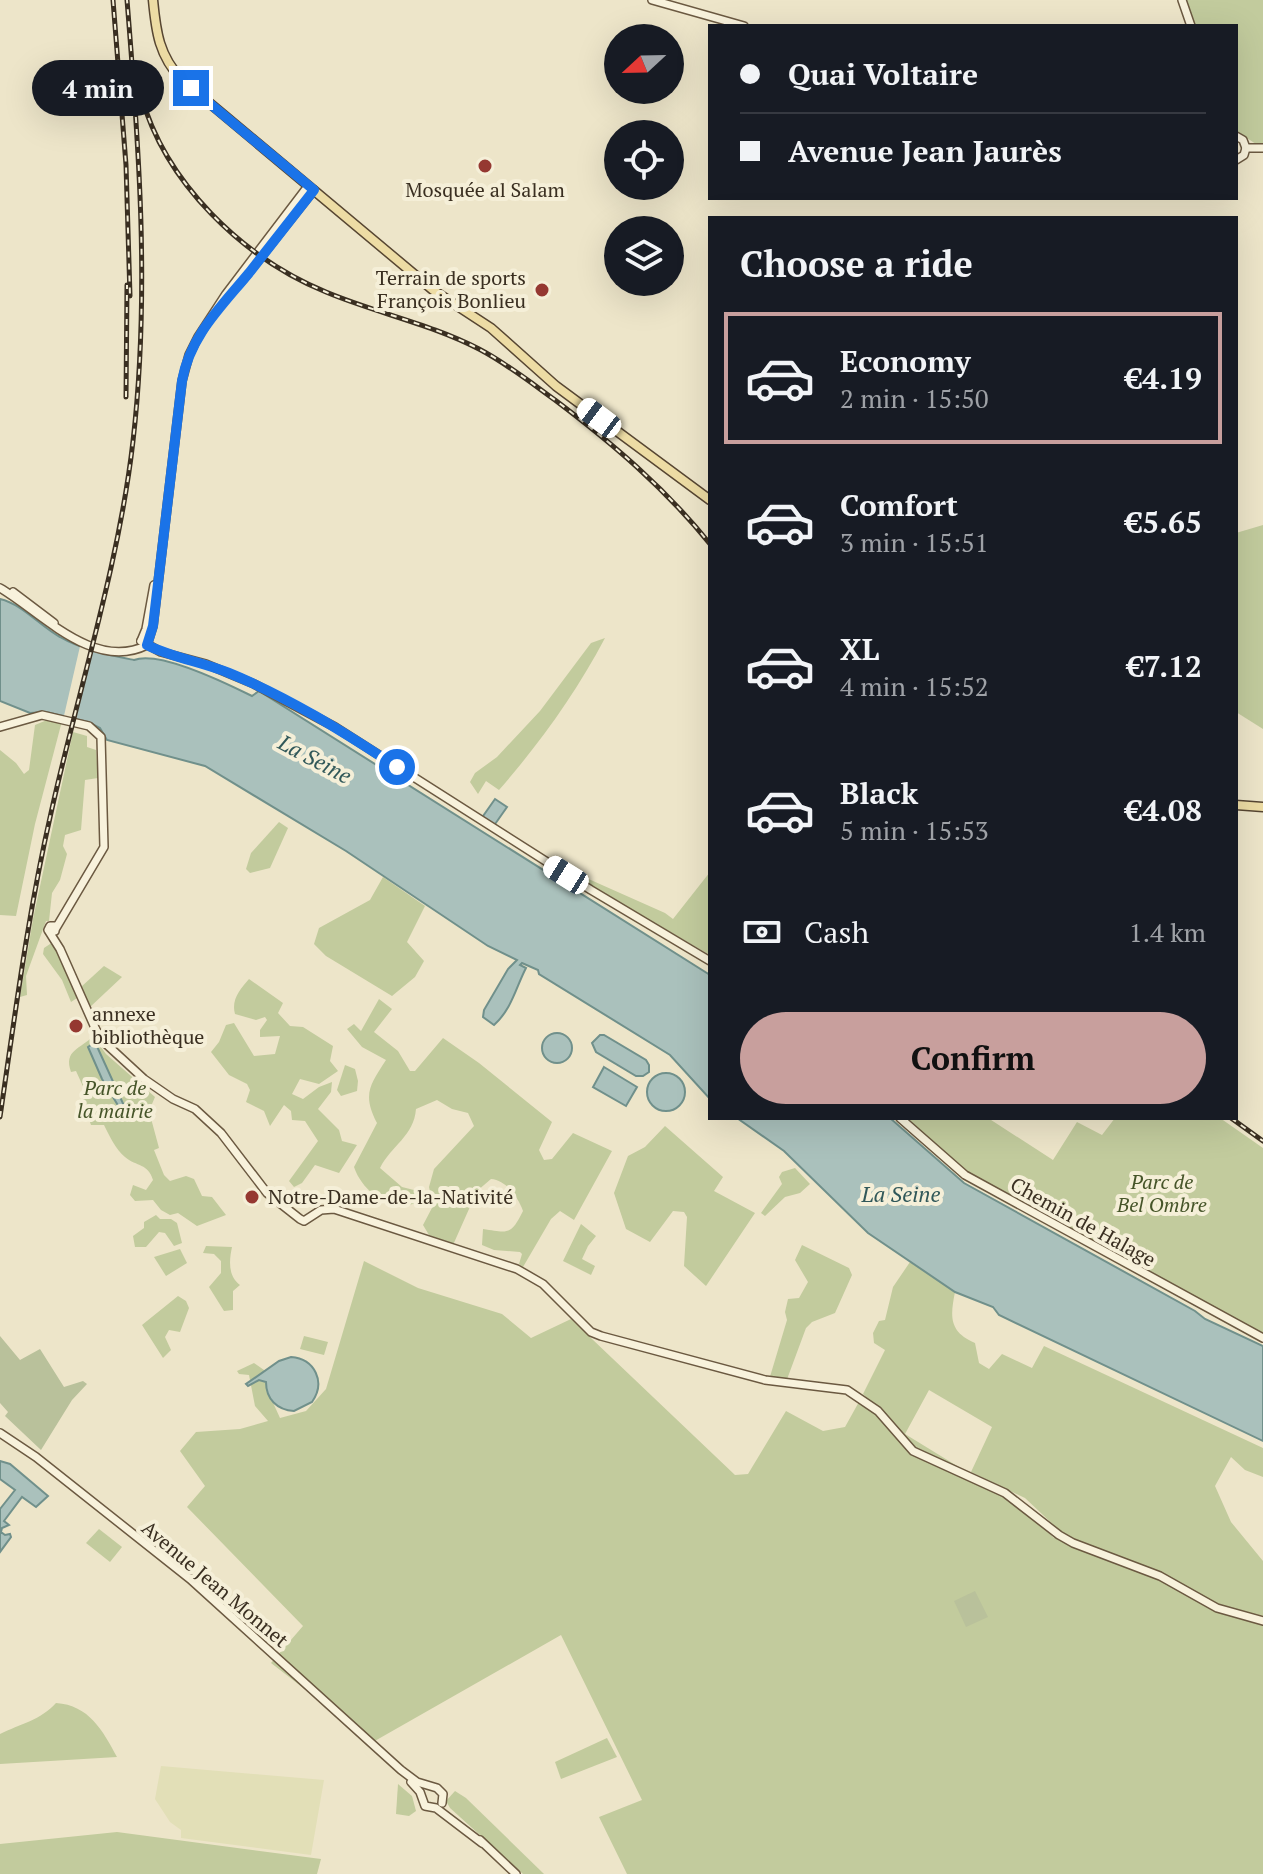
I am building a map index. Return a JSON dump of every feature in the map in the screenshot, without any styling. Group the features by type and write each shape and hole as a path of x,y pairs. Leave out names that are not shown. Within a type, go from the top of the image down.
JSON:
{"main road":[{"path":"153,0 159,44 168,64 191,88 433,290 491,328 556,386 708,499"},
{"path":"1238,805 1262,807"}],"street":[{"path":"652,0 737,24"},
{"path":"1182,0 1190,24"},
{"path":"1238,137 1246,148 1244,155 1238,159"},
{"path":"1246,148 1263,148"},
{"path":"221,305 302,206 311,188"},
{"path":"0,586 49,625 75,639 121,651 137,650 144,643 153,626 184,370 194,343 311,188"},
{"path":"302,206 324,199"},
{"path":"144,643 161,652 206,664 254,684 373,751 591,890 708,960"},
{"path":"0,727 33,716 52,716 96,730 101,737 105,842 52,929 96,1030 105,1043 144,1079 173,1099 195,1109 224,1136 273,1200 304,1221 321,1210 334,1209 517,1269 543,1284 591,1332 601,1336 765,1380 847,1390 878,1411 913,1451 1005,1493 1073,1543 1160,1576 1217,1608 1263,1621"},
{"name":"Chemin de Halage","path":"902,1120 965,1175 1263,1338"},
{"name":"Avenue Jean Monnet","path":"0,1433 36,1457 190,1579 401,1770 430,1787"},
{"name":"Avenue Jean Monnet","path":"401,1770 422,1795 425,1806 439,1805"},
{"path":"422,1795 430,1787 441,1791 439,1805 516,1874"}],"shaded area":[{"path":"161,1766 324,1780 311,1855 181,1838 181,1830 170,1822 155,1799"}],"green space":[{"path":"1180,0 1263,0 1263,143 1256,144 1238,132 1238,24 1188,24"},
{"path":"1263,525 1263,729 1238,713 1238,532"},
{"path":"605,638 570,698 514,772 499,790 486,781 478,794 470,782 475,773 497,757 540,711 591,643"},
{"path":"47,720 62,721 35,824 16,916 0,915 0,750 24,774 29,770 35,725"},
{"path":"73,732 87,736 87,747 96,750 98,778 85,780 81,830 65,835 63,846 67,854 60,880 52,893 49,921 46,921 26,976 27,995 20,997 33,919"},
{"path":"279,822 288,828 270,868 250,873 246,869 251,853"},
{"path":"708,875 708,954 582,881 584,877 673,919"},
{"path":"383,877 425,906 407,942 424,961 415,977 392,996 326,956 314,944 319,928 370,900"},
{"path":"53,942 77,998 71,1002 62,980 43,954 44,948"},
{"path":"104,966 122,977 89,1008 81,987"},
{"path":"249,979 283,1003 278,1013 290,1026 303,1027 333,1046 330,1061 338,1071 319,1084 300,1079 292,1094 303,1099 332,1082 331,1092 318,1109 339,1130 342,1141 357,1145 339,1173 315,1165 302,1183 294,1187 289,1181 318,1141 305,1121 292,1120 291,1111 284,1105 270,1126 264,1111 246,1102 250,1090 247,1084 229,1075 211,1052 226,1025 234,1023 254,1056 275,1054 280,1036 260,1037 260,1030 267,1020 265,1017 256,1020 235,1014 235,999"},
{"path":"379,999 392,1009 374,1032 398,1051 410,1071 415,1071 443,1038 552,1122 539,1150 544,1160 552,1159 573,1133 612,1151 574,1220 560,1211 551,1219 523,1267 519,1264 520,1252 494,1250 482,1245 483,1229 508,1230 523,1211 511,1190 502,1182 491,1179 477,1191 453,1245 429,1235 423,1225 433,1206 429,1187 434,1169 474,1126 468,1113 452,1109 437,1100 416,1109 407,1134 380,1168 402,1187 414,1190 417,1203 397,1204 379,1198 358,1176 354,1167 377,1123 370,1104 370,1090 386,1060 362,1047 347,1029 354,1024 361,1031"},
{"name":"Parc de la mairie","path":"93,1036 106,1054 155,1097 149,1111 159,1148 154,1150 164,1175 170,1181 186,1176 194,1179 202,1196 212,1197 226,1215 197,1226 178,1213 170,1215 161,1210 153,1200 135,1201 130,1195 133,1185 146,1190 153,1180 151,1175 122,1154 104,1125 91,1125 81,1095 86,1093 76,1071 71,1072 69,1065 71,1054"},
{"path":"345,1065 355,1069 357,1091 341,1096 337,1090"},
{"name":"Parc de Bel Ombre","path":"909,1120 991,1120 1053,1160 1077,1122 1102,1135 1113,1120 1223,1120 1263,1148 1263,1334 966,1172"},
{"path":"665,1126 723,1177 714,1191 755,1213 706,1286 684,1266 687,1217 684,1212 673,1211 650,1242 626,1229 614,1193 628,1156 645,1147"},
{"path":"795,1168 810,1184 800,1193 785,1197 765,1216 761,1213 782,1184 779,1177 782,1172"},
{"path":"156,1215 177,1223 182,1243 174,1246 165,1233 159,1232 146,1247 135,1247 133,1236 144,1228 144,1222"},
{"path":"581,1224 596,1236 582,1259 595,1266 591,1275 563,1261"},
{"path":"802,1245 849,1268 852,1275 835,1313 812,1322 806,1328 786,1382 769,1380 787,1320 788,1299 799,1298 808,1282 795,1260"},
{"path":"206,1246 232,1247 230,1268 240,1285 233,1291 233,1310 224,1311 209,1287 221,1273 221,1261 214,1254 203,1253"},
{"path":"180,1249 187,1263 166,1276 154,1257"},
{"path":"364,1261 418,1288 502,1314 531,1338 571,1319 735,1475 748,1474 786,1411 823,1431 845,1427 860,1400 891,1422 863,1394 885,1350 874,1343 873,1333 879,1321 885,1320 893,1287 910,1262 955,1292 953,1323 960,1334 975,1343 979,1363 989,1369 1002,1354 1032,1368 1044,1346 1263,1448 1263,1477 1245,1470 1231,1457 1215,1486 1231,1522 1263,1561 1263,1874 627,1874 599,1817 642,1800 561,1635 373,1742 271,1663 303,1626 187,1507 205,1486 180,1451 196,1432 240,1429 268,1421 255,1406 249,1375 237,1371 254,1363 264,1370 270,1396 280,1418 306,1411 326,1389","holes":["929,1390 992,1427 971,1472 1025,1498 1060,1531 1054,1538 1025,1510 905,1434"]},
{"path":"178,1296 186,1301 189,1308 180,1332 169,1330 165,1337 171,1350 163,1358 142,1325"},
{"path":"0,1336 20,1360 40,1349 64,1387 83,1381 87,1384 72,1400 41,1450 5,1416 8,1412 0,1403"},
{"path":"304,1336 328,1342 324,1355 300,1349"},
{"path":"99,1529 122,1547 110,1562 86,1543"},
{"path":"975,1591 988,1617 966,1627 954,1601"},
{"path":"56,1703 77,1709 94,1721 117,1757 0,1764 0,1734 37,1718"},
{"path":"607,1738 617,1757 561,1779 555,1762"},
{"path":"398,1784 412,1796 416,1811 409,1816 396,1814"},
{"path":"455,1791 544,1874 523,1874 450,1808 446,1801"},
{"path":"117,1832 321,1859 317,1874 0,1874 0,1844"}],"water":[{"name":"La Seine","path":"0,599 16,606 68,642 86,649 134,660 160,660 193,670 252,696 259,691 708,974 708,1097 670,1055 539,974 538,970 522,963 520,965 526,968 513,998 494,1025 483,1017 484,1010 508,969 517,960 488,946 346,851 205,766 107,740 100,728 88,722 46,712 30,713 0,701"},
{"path":"495,799 507,807 493,827 481,819"},
{"path":"557,1033 567,1038 572,1048 567,1058 557,1063 547,1058 542,1048 547,1038"},
{"path":"600,1035 646,1060 649,1072 636,1076 596,1052 592,1043"},
{"path":"95,1042 126,1110 122,1112 102,1079 88,1047"},
{"path":"604,1067 637,1087 626,1106 593,1087"},
{"path":"666,1073 679,1079 685,1092 679,1105 666,1111 653,1105 647,1092 653,1079"},
{"name":"La Seine","path":"740,1120 892,1120 964,1183 1205,1319 1263,1346 1263,1441 999,1315 993,1307 955,1292 868,1233 784,1151"},
{"path":"291,1357 312,1367 318,1380 312,1402 294,1411 274,1402 268,1394 266,1382 259,1380 248,1386 246,1384 279,1361"},
{"path":"0,1461 10,1464 48,1496 36,1507 22,1497 4,1521 9,1525 1,1532 11,1537 0,1552 0,1509 15,1490 0,1479"}],"pier":[{"path":"81,642 94,646 75,723 63,720"}],"railway":[{"path":"113,0 126,165 130,296"},
{"path":"0,1117 35,888 108,581 133,441 142,276 139,165 127,0"},
{"path":"141,95 152,127 168,158 211,214 237,238 265,259 326,292 442,332 499,360 617,450 675,504 708,542"},
{"path":"126,397 127,285"},
{"path":"1234,1120 1263,1141"}],"place":[{"name":"Mosquée al Salam","path":"485,166"},
{"name":"Terrain de sports François Bonlieu","path":"542,290"},
{"name":"annexe bibliothèque","path":"76,1026"},
{"name":"Notre-Dame-de-la-Nativité","path":"252,1197"}],"route":[{"path":"191,88 314,190 221,305 189,355 182,381 153,626 147,645 254,684 335,727 397,767"}]}
